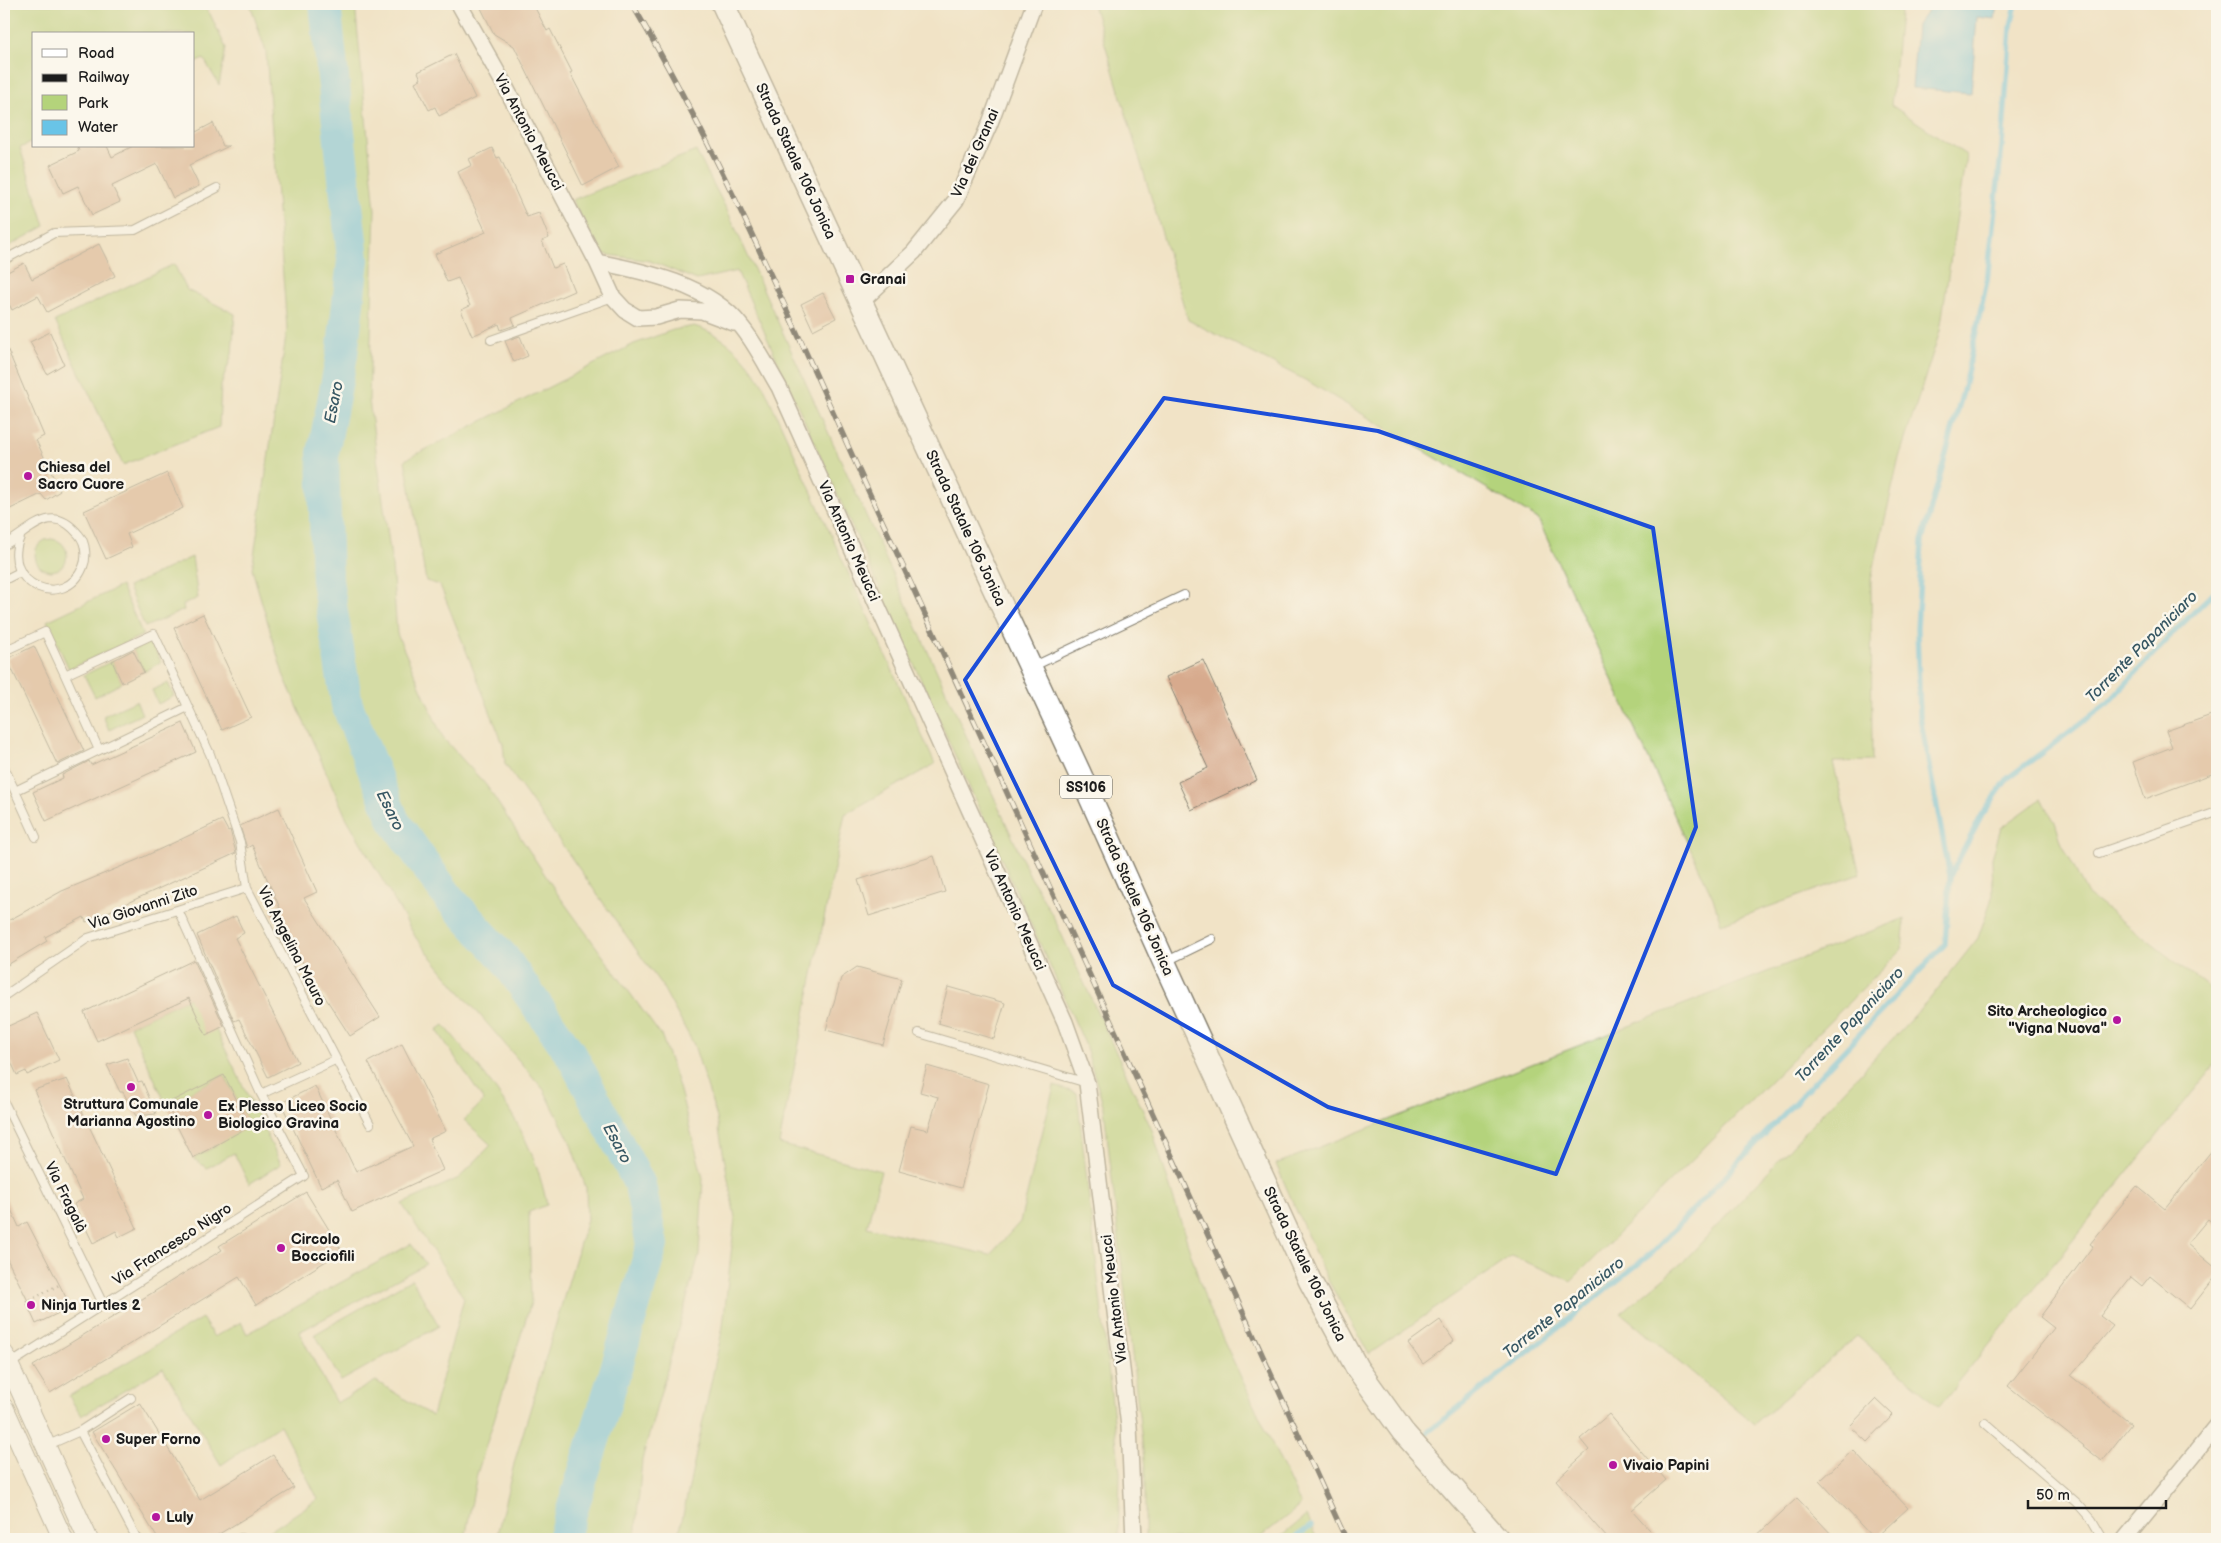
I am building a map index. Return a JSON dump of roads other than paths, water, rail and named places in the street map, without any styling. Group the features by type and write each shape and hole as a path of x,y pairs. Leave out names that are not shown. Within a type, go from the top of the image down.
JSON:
{"main road":[{"name":"Strada Statale 106 Jonica","path":"723,4 1030,668 1310,1281 1357,1368 1403,1432 1498,1539"}],"street":[{"name":"Via Antonio Meucci","path":"458,4 505,86 597,262 613,297"},
{"name":"Via dei Granai","path":"861,302 914,252 956,200 990,123 1034,4"},
{"name":"Via Antonio Meucci","path":"597,262 634,269 697,292 723,308 741,325 779,387 1065,1022 1088,1083 1129,1426 1134,1539"},
{"path":"613,297 624,310 638,318 656,317 680,310 702,311 741,325"},
{"path":"5,1362 88,1539"},
{"path":"4,1408 63,1539"},
{"path":"2125,1539 2217,1426"}],"lane":[{"path":"4,260 54,233 136,230 217,188"},
{"path":"491,340 613,297"},
{"path":"4,544 20,537 34,524 46,520 58,520 73,527 81,537 85,552 82,570 76,578 65,586 54,590 40,588 28,582 20,572 15,557 20,537"},
{"path":"4,580 20,572"},
{"path":"1030,668 1184,595"},
{"path":"4,651 44,632 99,750"},
{"name":"Via Angelina Mauro","path":"65,675 154,634 210,754 240,842 247,888 370,1124"},
{"path":"15,791 188,707"},
{"path":"4,767 36,837"},
{"path":"2099,853 2217,812"},
{"name":"Via Giovanni Zito","path":"4,996 88,938 247,888"},
{"path":"178,910 261,1094 335,1060"},
{"path":"1164,962 1212,939"},
{"path":"919,1033 1088,1083"},
{"name":"Via Francesco Nigro","path":"5,1362 103,1304 304,1176 261,1094"},
{"name":"Via Fragalà","path":"4,1102 103,1304"},
{"path":"46,1446 80,1431 131,1398"},
{"path":"1985,1423 2077,1503 2092,1520 2103,1539"},
{"path":"80,1431 137,1539"}],"water":[{"path":"1930,4 1997,4 1995,19 1977,17 1971,93 1912,88 1917,25 1930,8"}],"waterway":[{"name":"Esaro","path":"325,4 353,260 342,355 323,453 327,580 347,705 394,821 449,898 504,958 572,1056 640,1185 652,1245 563,1539"},
{"path":"1950,876 1920,717 1917,629 1922,541 1963,391 1987,281 2002,146 2011,26 2016,4"},
{"name":"Torrente Papaniciaro","path":"1428,1432 1653,1252 1945,944 1950,876 1982,815 2008,778 2108,703 2168,638 2217,589"},
{"name":"Torrente Papaniciaro","path":"1294,1539 1311,1526"}],"railway":[{"path":"632,4 668,67 701,131 764,261 1346,1539"}],"place":[{"name":"Granai","path":"850,279"},
{"name":"Chiesa del Sacro Cuore","path":"28,476"},
{"name":"Sito Archeologico \"Vigna Nuova\"","path":"2117,1020"},
{"name":"Struttura Comunale Marianna Agostino","path":"131,1087"},
{"name":"Ex Plesso Liceo Socio Biologico Gravina","path":"208,1115"},
{"name":"Circolo Bocciofili","path":"281,1248"},
{"name":"Ninja Turtles 2","path":"31,1305"},
{"name":"Super Forno","path":"106,1439"},
{"name":"Vivaio Papini","path":"1613,1465"},
{"name":"Luly","path":"156,1517"}]}
